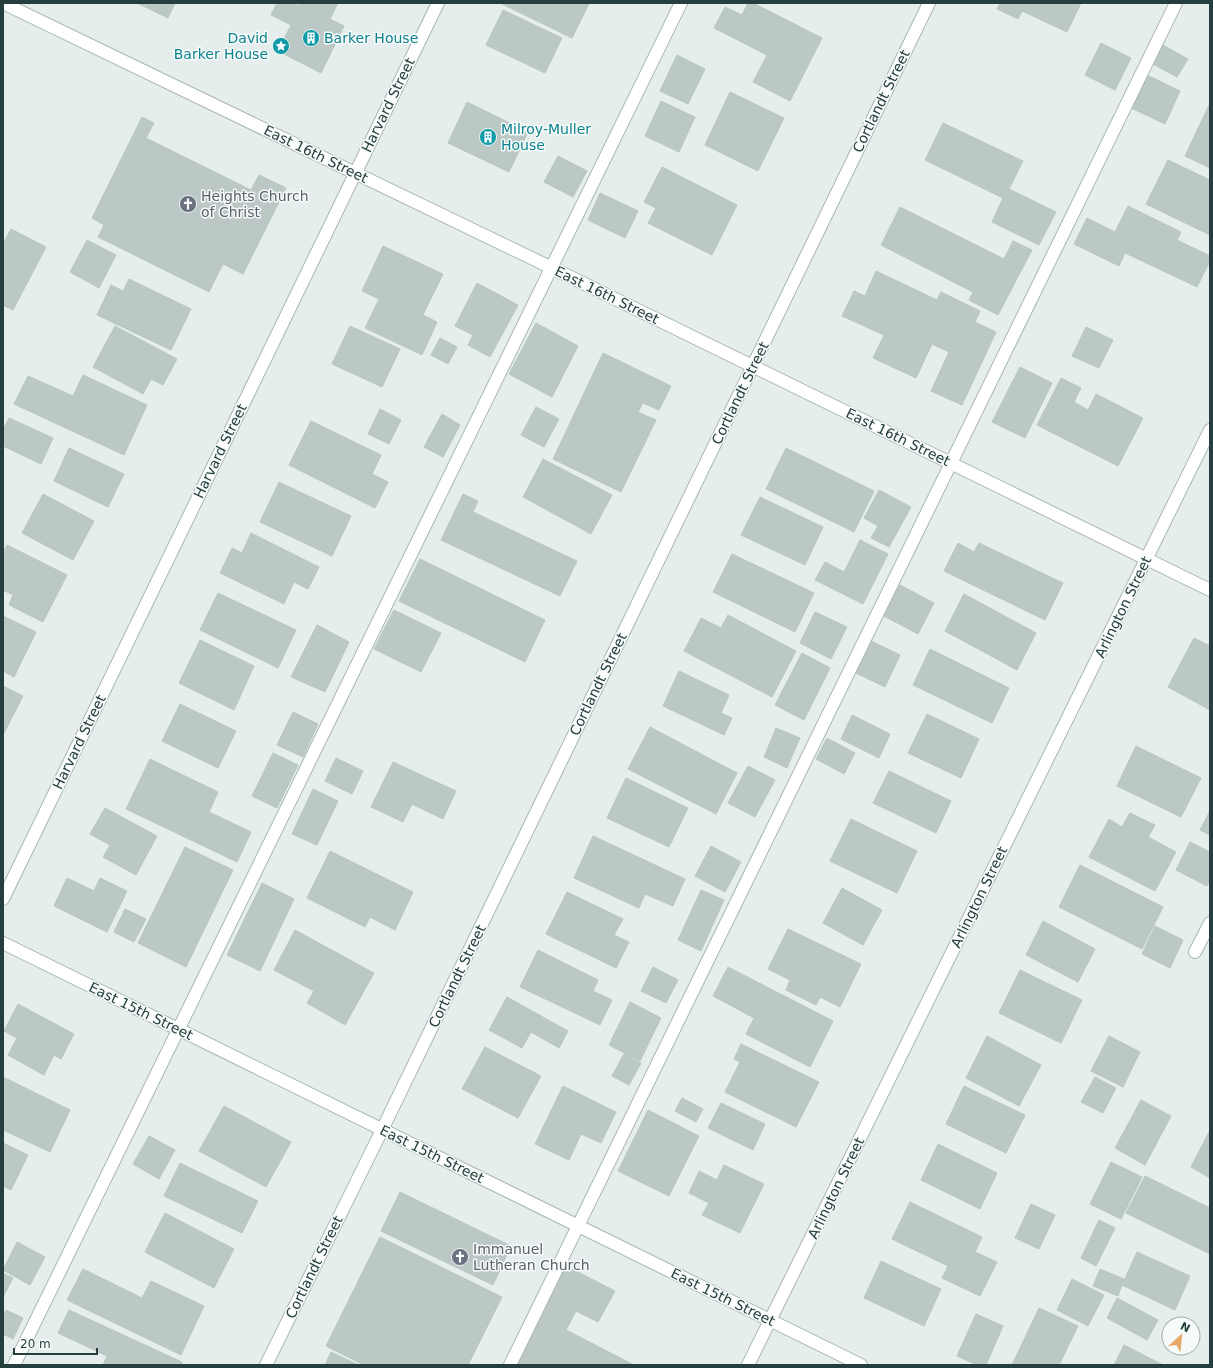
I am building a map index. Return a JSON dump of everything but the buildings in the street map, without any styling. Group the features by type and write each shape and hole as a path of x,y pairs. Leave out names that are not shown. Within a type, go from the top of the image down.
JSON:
{"street":[{"name":"East 16th Street","path":"3,3 552,268 1210,590"},
{"name":"Harvard Street","path":"3,899 438,3"},
{"path":"14,1365 681,3"},
{"name":"Cortlandt Street","path":"266,1365 382,1130 929,3"},
{"path":"510,1365 1176,3"},
{"name":"Arlington Street","path":"748,1365 1210,430"},
{"path":"1195,952 1210,923"},
{"name":"East 15th Street","path":"3,943 862,1365"}],"place":[{"name":"Barker House","path":"311,38"},
{"name":"David Barker House","path":"281,46"},
{"name":"Milroy-Muller House","path":"488,137"},
{"name":"Heights Church of Christ","path":"188,204"},
{"name":"Immanuel Lutheran Church","path":"460,1257"}]}
